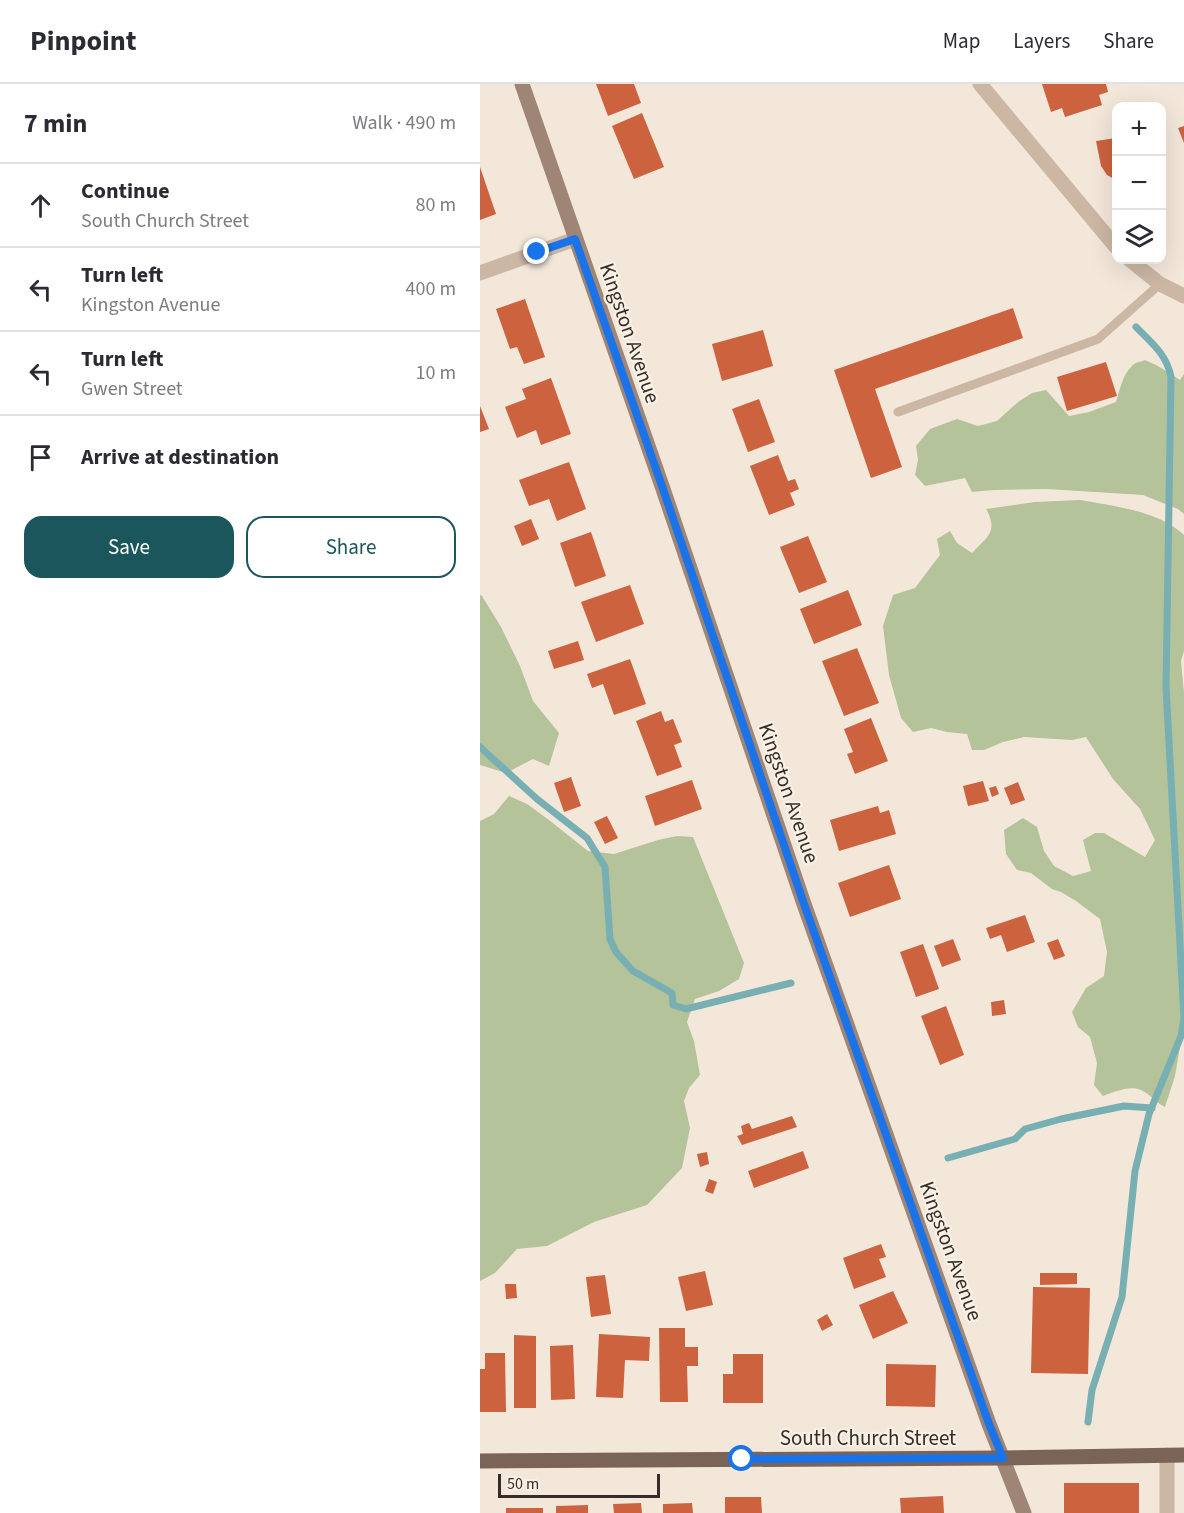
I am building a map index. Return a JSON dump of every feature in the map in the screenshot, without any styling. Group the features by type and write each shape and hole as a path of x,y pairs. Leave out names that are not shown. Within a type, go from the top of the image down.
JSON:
{"main road":[{"name":"South Church Street","path":"480,1461 1184,1455"}],"street":[{"name":"Kingston Avenue","path":"522,84 808,915 989,1424 1024,1513"},
{"path":"980,84 1112,242"},
{"path":"480,273 575,239"},
{"path":"1135,264 1160,284 1184,296"},
{"path":"1167,1455 1167,1513"}],"lane":[{"path":"898,412 1098,339 1160,284"}],"green space":[{"path":"1145,360 1180,380 1184,374 1184,514 1178,509 1143,495 1047,489 972,492 965,478 925,486 915,475 918,460 916,446 930,429 957,419 978,426 997,421 1032,393 1046,390 1069,416 1089,412 1116,402 1126,374 1135,364"},
{"path":"1080,500 1121,507 1149,515 1162,520 1184,535 1184,651 1181,661 1184,693 1184,1024 1175,1076 1165,1107 1141,1090 1127,1089 1103,1096 1094,1085 1097,1063 1090,1037 1078,1027 1072,1012 1086,988 1104,976 1107,952 1100,919 1031,873 1017,870 1006,854 1004,830 1023,818 1037,827 1044,851 1054,866 1073,876 1091,871 1083,840 1095,833 1104,833 1145,857 1155,840 1140,809 1113,779 1086,737 1072,740 1024,737 984,750 972,750 967,734 931,728 913,732 901,718 889,675 883,626 893,595 915,588 940,555 937,539 950,531 957,543 972,553 990,534 991,523 986,509 1035,502"},
{"path":"480,595 501,627 520,666 533,701 559,733 549,766 533,759 506,773 480,765"},
{"path":"509,796 527,804 588,851 614,854 658,840 677,836 693,837 744,963 739,979 719,991 695,999 687,1022 694,1041 700,1075 689,1088 684,1101 690,1128 682,1168 647,1205 594,1222 547,1246 517,1249 495,1273 480,1281 480,821 494,814"}],"building":[{"path":"596,84 634,84 641,103 608,116"},
{"path":"1042,84 1106,84 1108,92 1099,95 1102,105 1065,117 1062,108 1051,112"},
{"path":"642,113 664,167 634,179 612,126"},
{"path":"1184,126 1184,143 1178,128"},
{"path":"1112,139 1112,178 1101,166 1096,141"},
{"path":"480,167 496,214 480,220"},
{"path":"525,299 545,357 524,364 517,347 510,349 496,309"},
{"path":"1013,308 1023,338 875,389 902,467 871,478 834,370"},
{"path":"763,330 773,366 722,381 712,344"},
{"path":"1106,362 1117,396 1067,411 1057,377"},
{"path":"551,378 571,434 541,445 536,430 517,438 505,407 526,399 522,389"},
{"path":"759,399 775,442 748,452 732,409"},
{"path":"480,406 489,429 480,432"},
{"path":"778,455 788,481 795,479 799,489 790,493 795,505 769,515 750,466"},
{"path":"569,462 586,509 557,521 549,499 529,506 519,480"},
{"path":"531,519 539,539 522,546 514,526"},
{"path":"591,532 606,576 575,587 560,543"},
{"path":"808,536 827,582 799,593 780,547"},
{"path":"630,585 644,624 596,642 581,602"},
{"path":"848,590 862,625 814,644 800,609"},
{"path":"578,641 584,660 554,669 548,651"},
{"path":"857,648 879,703 844,716 822,661"},
{"path":"630,659 646,704 614,715 603,684 592,688 587,674"},
{"path":"661,711 665,722 673,719 682,742 674,745 682,767 657,776 636,721"},
{"path":"871,718 888,761 855,774 847,754 853,752 844,729"},
{"path":"571,777 581,806 564,812 554,783"},
{"path":"692,780 702,809 655,826 645,796"},
{"path":"983,781 989,801 968,806 963,786"},
{"path":"1018,782 1025,800 1011,805 1004,788"},
{"path":"996,786 999,794 992,797 989,788"},
{"path":"878,806 880,813 889,810 896,834 839,851 830,820"},
{"path":"607,816 618,838 605,844 594,822"},
{"path":"889,865 901,899 850,917 838,883"},
{"path":"1025,915 1035,942 1007,952 1001,935 990,939 986,928"},
{"path":"953,939 961,960 942,967 934,946"},
{"path":"1058,939 1065,956 1054,960 1047,943"},
{"path":"923,944 939,989 916,997 900,952"},
{"path":"1004,1000 1006,1014 992,1016 991,1002"},
{"path":"946,1006 964,1055 940,1065 921,1016"},
{"path":"792,1116 797,1127 742,1145 737,1136 743,1134 741,1126 749,1123 752,1129"},
{"path":"803,1151 809,1168 754,1188 748,1171"},
{"path":"707,1152 709,1164 700,1167 697,1154"},
{"path":"709,1179 717,1182 713,1194 705,1191"},
{"path":"881,1244 886,1257 879,1259 886,1277 854,1289 843,1258"},
{"path":"705,1271 713,1305 686,1311 678,1277"},
{"path":"1040,1273 1077,1273 1077,1284 1040,1285"},
{"path":"605,1275 611,1314 591,1317 586,1277"},
{"path":"505,1284 516,1284 517,1298 506,1299"},
{"path":"1033,1287 1090,1288 1088,1374 1031,1373"},
{"path":"893,1291 908,1323 873,1339 859,1305"},
{"path":"827,1314 833,1325 822,1331 817,1320"},
{"path":"659,1328 685,1328 685,1347 698,1347 698,1366 687,1366 688,1402 660,1402"},
{"path":"599,1334 650,1337 649,1361 625,1360 623,1398 596,1397"},
{"path":"514,1335 536,1336 536,1408 514,1408"},
{"path":"573,1345 575,1399 551,1400 550,1346"},
{"path":"485,1353 505,1353 506,1412 480,1412 480,1369 485,1369"},
{"path":"733,1354 763,1354 763,1403 723,1403 723,1374 733,1374"},
{"path":"886,1364 936,1365 935,1407 886,1406"},
{"path":"1064,1483 1139,1483 1139,1513 1064,1513"},
{"path":"943,1496 944,1513 901,1513 900,1498"},
{"path":"725,1497 761,1497 762,1513 725,1513"},
{"path":"641,1503 642,1513 614,1513 613,1504"},
{"path":"692,1503 693,1513 663,1513 663,1504"},
{"path":"588,1505 588,1513 556,1513 556,1506"},
{"path":"506,1508 543,1508 543,1513 506,1513"}],"waterway":[{"path":"1088,1422 1092,1390 1122,1297 1135,1171 1149,1114 1181,1036 1184,1018 1166,687 1171,377 1162,356 1136,327"},
{"path":"480,747 537,799 587,838 605,867 610,939 616,952 633,971 672,993 673,1005 686,1009 791,983"},
{"path":"948,1158 1015,1139 1025,1129 1061,1119 1124,1106 1152,1108"}],"route":[{"path":"537,252 575,239 662,486 804,904 1003,1458 742,1459"}]}
